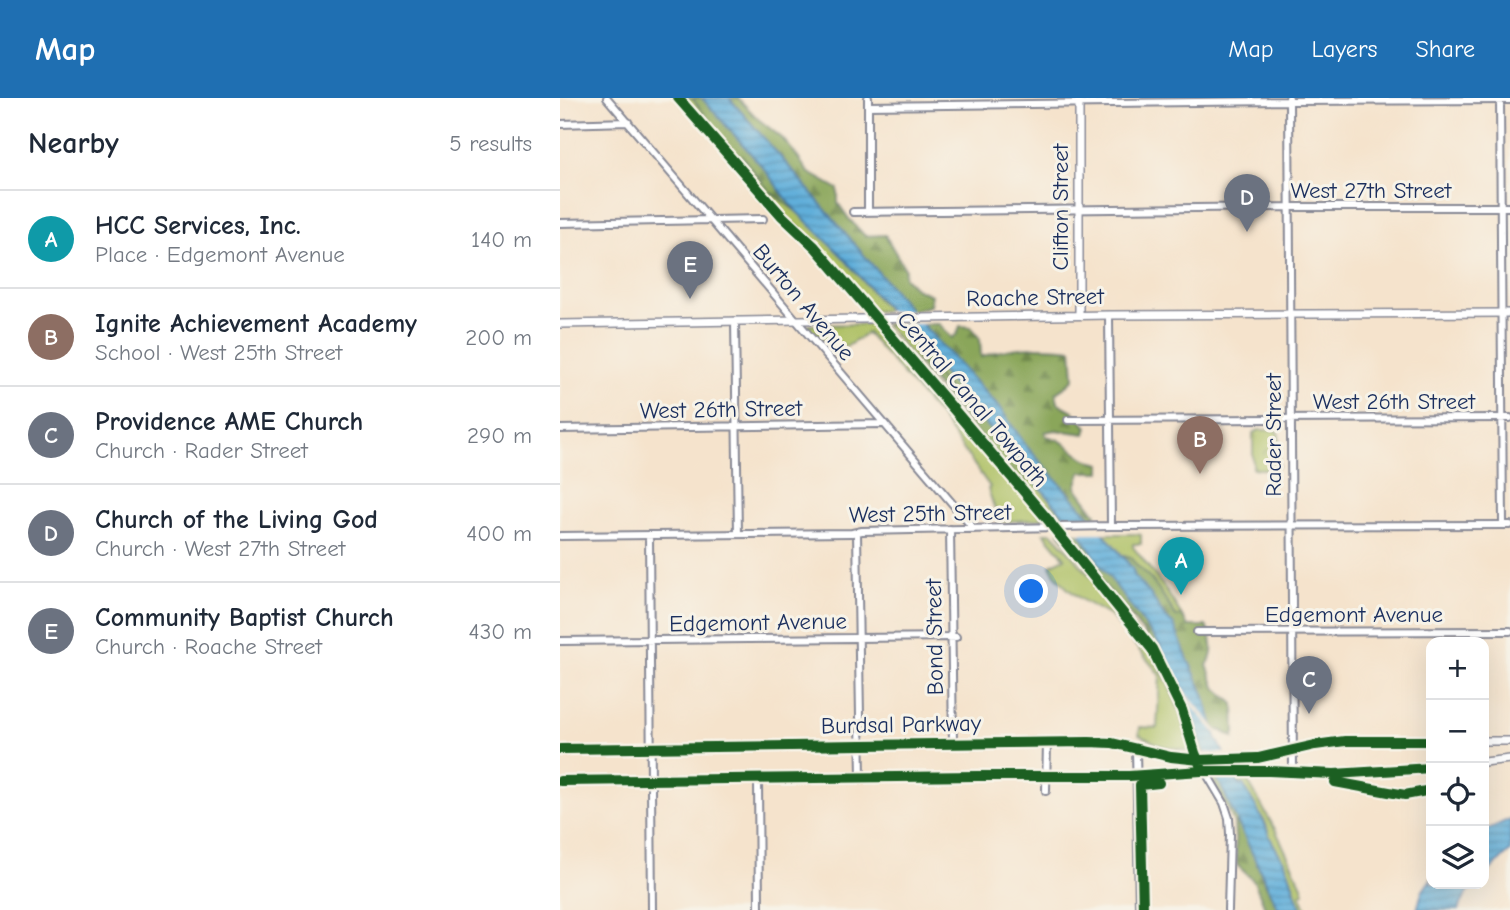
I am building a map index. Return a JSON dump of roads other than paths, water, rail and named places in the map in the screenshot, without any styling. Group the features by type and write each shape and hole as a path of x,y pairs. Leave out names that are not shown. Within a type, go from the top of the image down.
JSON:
{"street":[{"name":"Burton Avenue","path":"607,98 974,529"},
{"path":"868,98 868,212"},
{"path":"1500,99 1506,313 1506,525"},
{"name":"Rader Street","path":"1289,100 1293,772"},
{"path":"868,106 1079,101 1510,100"},
{"name":"Clifton Street","path":"1079,101 1080,316"},
{"path":"560,124 628,122"},
{"name":"West 27th Street","path":"853,212 1510,207"},
{"path":"560,223 764,219"},
{"name":"Roache Street","path":"560,324 1109,315 1506,313"},
{"path":"1109,315 1109,526"},
{"path":"735,321 738,534"},
{"name":"West 26th Street","path":"1068,420 1506,418"},
{"name":"West 26th Street","path":"560,429 883,424"},
{"name":"West 25th Street","path":"560,536 1109,526 1506,525"},
{"name":"Bond Street","path":"950,529 954,637 953,744"},
{"path":"857,532 861,778"},
{"path":"649,535 652,910"},
{"name":"Edgemont Avenue","path":"1197,632 1510,631"},
{"name":"Edgemont Avenue","path":"560,642 954,637"},
{"name":"Burdsal Parkway","path":"560,749 1098,742 1200,760 1266,757 1328,742 1426,741"},
{"path":"1489,741 1510,741"},
{"path":"1046,791 1047,743"},
{"path":"1136,748 1139,910"},
{"path":"1489,761 1510,759"},
{"path":"560,781 1136,776 1245,770 1334,774 1426,768"},
{"path":"1209,771 1228,818 1228,910"},
{"path":"758,779 758,910"}],"water":[{"path":"702,98 729,98 923,325 1001,410 1027,447 1132,568 1135,577 1174,625 1204,694 1216,737 1240,786 1243,784 1285,864 1302,910 1279,910 1203,748 1185,692 1159,644 1082,536 843,257 796,211 761,165"},
{"path":"1510,819 1510,851 1489,871 1489,829"},
{"path":"1426,886 1426,889 1471,889 1458,910 1417,910"}],"place":[{"name":"Church of the Living God","path":"1247,232"},
{"name":"Community Baptist Church","path":"690,299"},
{"name":"Ignite Achievement Academy","path":"1200,474"},
{"name":"HCC Services, Inc.","path":"1181,595"},
{"name":"Providence AME Church","path":"1309,714"}]}
